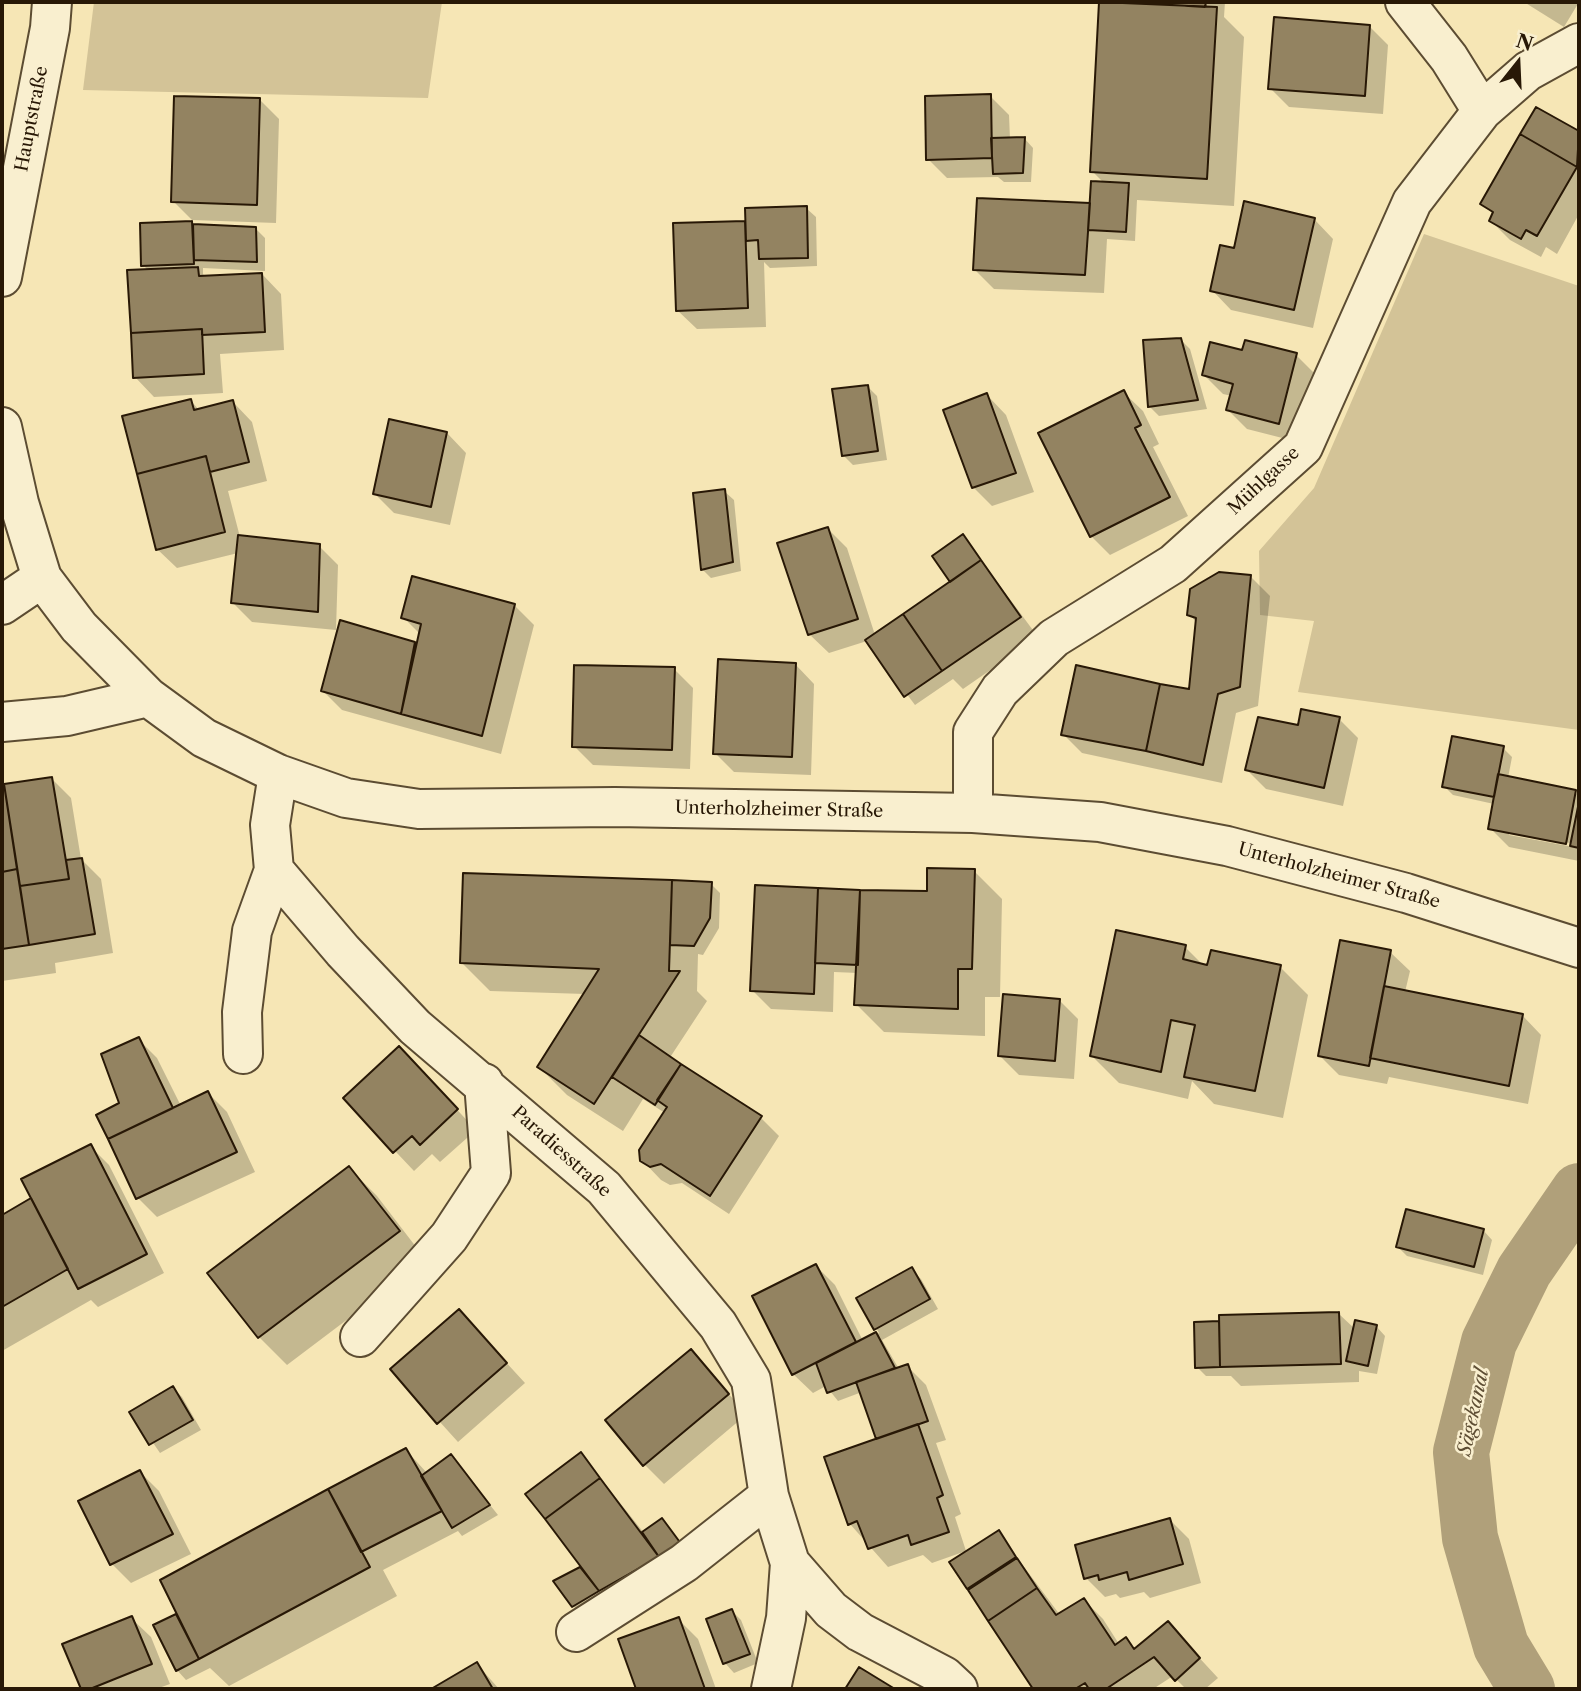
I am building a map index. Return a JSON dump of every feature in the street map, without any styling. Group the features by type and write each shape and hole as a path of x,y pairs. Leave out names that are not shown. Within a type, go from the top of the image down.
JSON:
{"street":[{"name":"Hauptstraße","path":"2,277 50,28 52,2"},
{"path":"1405,2 1449,58 1482,111"},
{"name":"Mühlgasse","path":"972,813 973,732 1000,690 1054,638 1173,564 1303,447 1412,202 1482,111 1528,71 1579,43"},
{"path":"2,427 19,503 42,578 2,605"},
{"name":"Unterholzheimer Straße","path":"42,578 79,627 148,697 204,738 278,774 346,798 419,809 615,807 972,813 1100,822 1227,846 1406,893 1579,948"},
{"path":"2,722 67,716 148,697"},
{"path":"243,1054 242,1012 251,931 274,870 270,825 278,774"},
{"name":"Paradiesstraße","path":"274,870 343,951 415,1027 484,1083 604,1188 718,1325 751,1380 769,1496 790,1563 786,1618 771,1689"},
{"path":"360,1337 449,1237 491,1173 484,1083"},
{"path":"576,1632 684,1563 769,1496"},
{"name":"Paradiesstraße","path":"790,1563 831,1610 860,1632 944,1676 958,1689"}],"shaded area":[{"path":"94,2 442,2 428,98 83,90"},
{"path":"1424,234 1579,286 1579,730 1298,692 1314,621 1260,615 1259,551 1314,488"}],"building":[{"path":"1099,2 1217,7 1207,179 1090,172"},
{"path":"1123,2 1206,2 1205,7"},
{"path":"1274,17 1370,25 1365,96 1268,89"},
{"path":"991,94 992,158 926,160 925,96"},
{"path":"174,96 260,98 257,205 171,202"},
{"path":"1536,107 1579,131 1577,167 1520,134"},
{"path":"1520,134 1577,167 1537,236 1526,230 1521,239 1489,221 1493,212 1480,204"},
{"path":"1025,137 1023,173 993,174 991,138"},
{"path":"1091,181 1129,183 1126,232 1088,230"},
{"path":"977,198 1090,203 1085,275 973,270"},
{"path":"1244,201 1315,218 1294,310 1210,291 1220,245 1234,248"},
{"path":"807,206 808,258 759,259 758,240 746,241 745,208"},
{"path":"192,221 194,264 141,266 140,223"},
{"path":"745,221 748,308 676,311 673,223"},
{"path":"193,224 256,227 257,262 194,260"},
{"path":"198,267 199,276 262,273 265,332 202,335 202,329 131,333 127,270"},
{"path":"202,329 204,374 133,378 131,333"},
{"path":"1181,338 1198,400 1148,407 1143,340"},
{"path":"1245,340 1297,353 1279,424 1226,410 1233,384 1202,375 1210,342 1242,350"},
{"path":"868,385 878,451 842,456 832,389"},
{"path":"1124,390 1141,425 1135,428 1170,497 1090,537 1038,433"},
{"path":"987,393 1016,473 972,488 943,410"},
{"path":"191,399 194,410 233,400 249,462 210,472 206,456 137,474 122,416"},
{"path":"389,419 447,432 431,507 373,494"},
{"path":"206,456 225,532 156,550 137,474"},
{"path":"725,489 733,562 701,570 693,493"},
{"path":"828,527 858,619 808,635 777,543"},
{"path":"963,534 981,560 950,582 932,556"},
{"path":"238,535 320,544 318,612 231,603"},
{"path":"981,560 1021,617 942,671 903,614"},
{"path":"1219,572 1251,575 1240,687 1218,694 1203,765 1146,751 1160,684 1189,689 1196,618 1187,615 1190,589"},
{"path":"412,576 515,604 482,736 401,714 421,624 401,618"},
{"path":"903,614 942,671 904,697 865,640"},
{"path":"340,620 415,642 401,714 321,691"},
{"path":"718,659 796,663 792,757 713,754"},
{"path":"574,665 675,667 672,750 572,747"},
{"path":"1076,665 1160,684 1146,751 1061,735"},
{"path":"1301,709 1340,717 1324,788 1245,770 1258,717 1298,725"},
{"path":"1452,736 1504,746 1494,797 1442,787"},
{"path":"1498,774 1576,790 1566,844 1488,829"},
{"path":"52,777 69,879 20,886 4,784"},
{"path":"4,784 17,869 2,872 2,785"},
{"path":"1579,802 1579,848 1570,846"},
{"path":"82,858 95,934 29,945 20,886 69,879 66,860"},
{"path":"927,868 975,869 972,969 958,969 958,1009 854,1005 860,890 927,891"},
{"path":"17,869 29,945 2,949 2,872"},
{"path":"463,873 672,880 669,971 680,971 594,1104 537,1067 599,969 460,963"},
{"path":"672,880 712,882 710,918 694,946 670,945"},
{"path":"755,885 818,888 814,994 750,991"},
{"path":"818,888 860,890 858,965 815,963"},
{"path":"1116,930 1186,945 1183,959 1207,965 1211,950 1281,965 1255,1091 1184,1077 1195,1025 1171,1020 1161,1072 1090,1056"},
{"path":"1340,940 1391,950 1369,1066 1318,1056"},
{"path":"1384,986 1523,1014 1509,1086 1370,1058"},
{"path":"1003,994 1060,999 1055,1061 998,1056"},
{"path":"639,1035 681,1064 655,1105 612,1077"},
{"path":"139,1037 173,1108 108,1139 96,1115 119,1103 101,1054"},
{"path":"399,1046 458,1109 420,1145 412,1136 393,1153 343,1098"},
{"path":"681,1064 762,1116 710,1196 661,1164 650,1167 640,1161 639,1150 667,1107 657,1100"},
{"path":"208,1091 237,1152 136,1199 108,1139"},
{"path":"91,1144 147,1254 78,1289 21,1179"},
{"path":"349,1166 400,1231 258,1338 207,1273"},
{"path":"31,1198 68,1269 2,1307 2,1215"},
{"path":"1406,1209 1484,1229 1474,1267 1396,1247"},
{"path":"816,1264 856,1342 792,1375 752,1296"},
{"path":"912,1267 930,1299 874,1330 856,1298"},
{"path":"459,1309 507,1363 437,1424 390,1369"},
{"path":"1339,1312 1341,1364 1220,1367 1219,1315"},
{"path":"1355,1320 1377,1325 1368,1366 1346,1361"},
{"path":"1219,1321 1220,1367 1195,1368 1194,1322"},
{"path":"876,1332 895,1368 827,1393 816,1363"},
{"path":"691,1349 729,1394 643,1466 605,1420"},
{"path":"908,1364 928,1421 876,1439 856,1382"},
{"path":"173,1386 193,1420 149,1445 129,1412"},
{"path":"918,1424 943,1495 937,1498 949,1532 911,1545 908,1535 868,1549 857,1521 848,1525 824,1457"},
{"path":"406,1448 442,1511 361,1552 328,1489"},
{"path":"581,1452 600,1478 545,1519 525,1494"},
{"path":"451,1454 490,1505 452,1528 421,1476"},
{"path":"140,1470 173,1534 110,1565 78,1501"},
{"path":"600,1478 659,1557 599,1591 545,1519"},
{"path":"328,1489 370,1567 199,1659 160,1580"},
{"path":"662,1518 682,1545 659,1557 642,1532"},
{"path":"1170,1518 1183,1564 1129,1580 1127,1572 1099,1580 1098,1575 1084,1579 1075,1545"},
{"path":"999,1530 1016,1557 967,1589 949,1562"},
{"path":"1017,1558 1037,1588 988,1621 968,1590"},
{"path":"580,1567 599,1591 572,1607 553,1581"},
{"path":"1037,1588 1056,1615 1084,1598 1115,1645 1126,1637 1134,1649 1168,1621 1200,1658 1175,1681 1154,1657 1106,1689 1089,1689 1085,1683 1075,1689 1033,1689 988,1621"},
{"path":"732,1609 750,1654 723,1664 706,1619"},
{"path":"176,1614 199,1659 176,1671 153,1625"},
{"path":"132,1616 152,1664 90,1689 81,1689 62,1644"},
{"path":"679,1617 705,1689 636,1689 618,1639"},
{"path":"477,1662 493,1689 431,1689"},
{"path":"859,1667 895,1689 845,1689"}],"waterway":[{"name":"Sägekanal","path":"1527,1689 1501,1646 1470,1538 1461,1452 1489,1342 1524,1271 1579,1191"}]}
